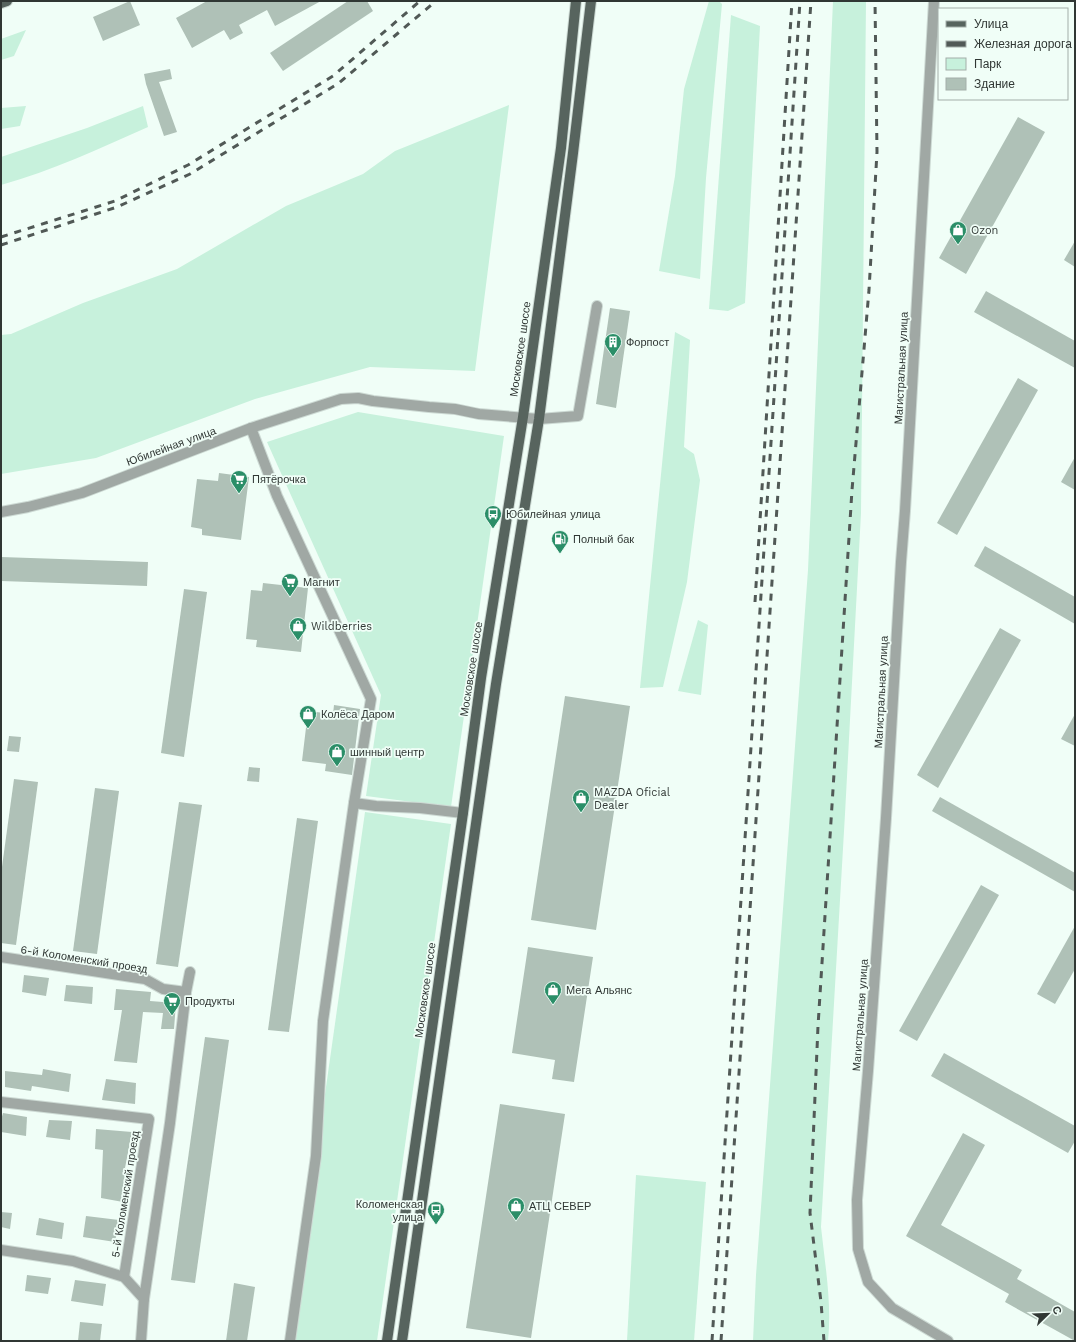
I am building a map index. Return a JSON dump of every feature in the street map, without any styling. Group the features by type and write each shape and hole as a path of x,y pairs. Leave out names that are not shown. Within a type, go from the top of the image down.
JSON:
{"main road":[{"path":"1,3 8,1"},
{"name":"Московское шоссе","path":"387,1341 481,678 523,417 561,148 576,1"},
{"path":"402,1341 496,684 539,419 574,153 591,1"}],"street":[{"name":"Магистральная улица","path":"934,1 905,511 900,570 885,826 868,1071 857,1200 858,1250 868,1282 892,1308 948,1341"},
{"name":"Юбилейная улица","path":"1,512 28,507 82,493 251,428 341,399 358,398 429,408 455,408 479,414 539,419 578,416 597,306"},
{"path":"251,428 276,496 371,699 354,802 323,1021 316,1156 290,1341"},
{"path":"354,802 376,806 420,808 463,813"},
{"name":"6-й Коломенский проезд","path":"1,957 145,979 163,989 186,992"},
{"path":"141,1341 144,1299 190,972"},
{"name":"5-й Коломенский проезд","path":"1,1102 149,1119 124,1277"},
{"path":"1,1250 73,1261 124,1277 144,1299"}],"green space":[{"path":"709,1 719,1 722,4 706,178 700,279 659,271 675,176 684,89"},
{"path":"833,1 866,1 861,513 821,1227 828,1284 829,1327 828,1341 753,1341 756,1275 808,570"},
{"path":"731,15 760,26 745,303 728,311 709,309"},
{"path":"26,30 14,56 1,60 1,39"},
{"path":"509,105 475,371 370,367 255,399 96,458 1,474 1,335 11,334 83,303 177,269 286,206 363,174 395,151"},
{"path":"26,106 20,126 1,129 1,108"},
{"path":"143,106 148,127 57,166 1,185 1,157 87,128"},
{"path":"675,332 690,340 684,447 694,454 700,480 687,582 663,687 640,688"},
{"path":"358,412 504,436 451,807 366,796 381,695 267,442"},
{"path":"698,620 708,625 701,695 678,691"},
{"path":"365,812 451,824 377,1341 290,1341"},
{"path":"636,1175 706,1182 694,1341 627,1341"}],"building":[{"path":"130,1 140,25 103,41 93,17"},
{"path":"207,1 321,1 275,26 267,10 239,25 243,33 230,40 224,30 192,48 176,18"},
{"path":"348,1 367,1 373,11 283,71 270,53"},
{"path":"170,69 172,79 159,82 177,132 164,136 144,74"},
{"path":"1018,117 1045,132 966,274 939,258"},
{"path":"1075,241 1075,267 1064,260"},
{"path":"986,291 1075,341 1075,368 974,312"},
{"name":"Форпост","path":"610,308 630,311 616,408 596,404"},
{"path":"1018,378 1038,390 957,535 937,523"},
{"path":"1075,457 1075,490 1061,482"},
{"path":"219,473 249,477 241,540 202,535 202,529 191,527 197,479 218,481"},
{"path":"985,546 1075,597 1075,624 974,566"},
{"path":"1,557 148,562 147,586 1,581"},
{"path":"263,583 308,588 301,652 256,647 257,640 246,639 251,590 262,591"},
{"path":"184,589 207,592 184,757 161,753"},
{"path":"1000,628 1021,640 938,788 917,775"},
{"name":"MAZDA Oficial Dealer","path":"565,696 630,706 596,930 531,920"},
{"path":"334,705 360,709 352,775 325,771 326,764 302,761 308,711 333,714"},
{"path":"1075,714 1075,746 1061,739"},
{"path":"9,736 21,737 19,752 7,751"},
{"path":"249,767 260,768 259,782 247,781"},
{"path":"14,779 38,782 16,945 1,943 1,874"},
{"path":"95,788 119,791 97,954 73,951"},
{"path":"940,797 1075,873 1075,892 932,811"},
{"path":"179,802 202,805 178,967 156,964"},
{"path":"297,818 318,821 289,1032 268,1030"},
{"path":"981,885 999,895 917,1041 899,1031"},
{"path":"1075,926 1075,969 1055,1004 1037,994"},
{"name":"Мега Альянс","path":"528,947 593,957 574,1082 552,1079 555,1060 512,1053"},
{"path":"24,975 49,978 46,996 22,992"},
{"path":"66,985 93,987 92,1004 64,1001"},
{"path":"116,989 151,992 150,1001 176,1003 174,1029 161,1029 163,1013 143,1012 137,1063 114,1061 122,1010 114,1010"},
{"path":"205,1037 229,1040 195,1283 171,1280"},
{"path":"944,1053 1075,1126 1075,1141 1068,1153 931,1076"},
{"path":"43,1069 71,1074 69,1092 32,1086 31,1091 5,1087 5,1071 42,1075"},
{"path":"106,1079 136,1083 135,1104 102,1100"},
{"name":"АТЦ СЕВЕР","path":"500,1104 565,1114 531,1338 466,1328"},
{"path":"3,1113 27,1117 26,1136 1,1132 1,1120"},
{"path":"49,1120 72,1121 70,1140 46,1137"},
{"path":"96,1129 132,1132 125,1168 127,1169 123,1202 101,1198 103,1150 95,1149"},
{"path":"963,1133 985,1145 941,1225 1022,1270 1017,1279 1075,1312 1075,1341 1005,1302 1009,1294 906,1236"},
{"path":"1,1212 12,1213 10,1229 1,1227"},
{"path":"86,1216 119,1220 115,1242 83,1237"},
{"path":"39,1218 64,1223 62,1239 36,1235"},
{"path":"27,1275 51,1278 48,1294 25,1291"},
{"path":"75,1280 106,1284 103,1306 71,1301"},
{"path":"234,1283 255,1287 247,1341 226,1341"},
{"path":"80,1322 102,1324 100,1341 78,1341"}],"railway":[{"path":"1,237 115,201 188,165 333,76 420,1"},
{"path":"1,245 117,207 190,174 339,83 436,1"},
{"path":"755,602 792,1"},
{"path":"712,1341 800,1"},
{"path":"721,1341 811,1"},
{"path":"824,1341 821,1302 810,1213 818,1026 852,490 869,290 877,152 875,1"}],"place":[{"name":"Ozon","path":"958,245"},
{"name":"Форпост","path":"613,357"},
{"name":"Пятёрочка","path":"239,494"},
{"name":"Юбилейная улица","path":"493,529"},
{"name":"Полный бак","path":"560,554"},
{"name":"Магнит","path":"290,597"},
{"name":"Wildberries","path":"298,641"},
{"name":"Колёса Даром","path":"308,729"},
{"name":"шинный центр","path":"337,767"},
{"name":"MAZDA Oficial Dealer","path":"581,813"},
{"name":"Мега Альянс","path":"553,1005"},
{"name":"Продукты","path":"172,1016"},
{"name":"АТЦ СЕВЕР","path":"516,1221"},
{"name":"Коломенская улица","path":"436,1225"}]}
